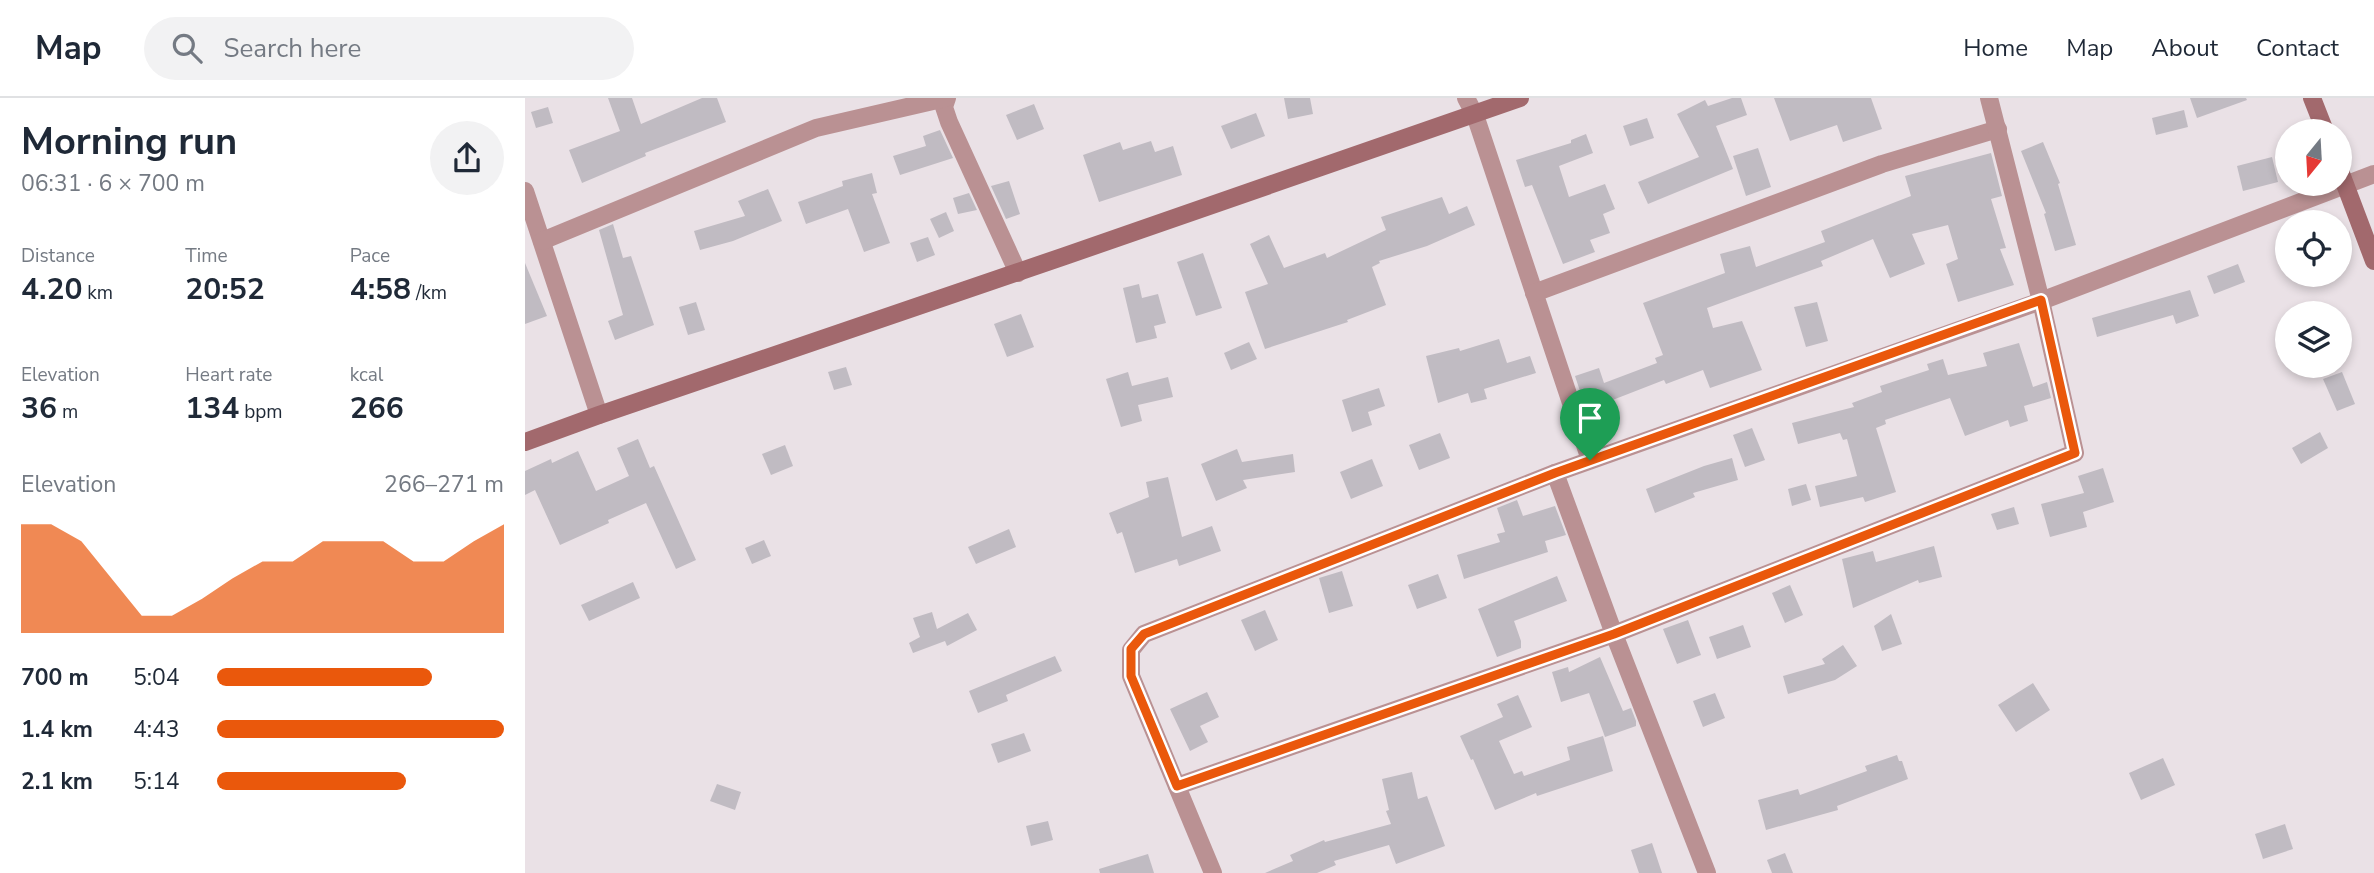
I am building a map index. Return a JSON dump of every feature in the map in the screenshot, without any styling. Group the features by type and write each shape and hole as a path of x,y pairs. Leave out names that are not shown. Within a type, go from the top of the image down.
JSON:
{"street":[{"path":"542,241 816,128 946,98 944,107 949,122 1018,273"},
{"path":"1466,98 1475,115 1590,460"},
{"path":"525,442 1520,98"},
{"path":"1177,786 1614,634 2075,453 2041,300 1989,98"},
{"path":"2312,98 2320,119"},
{"path":"1534,293 1882,164 1998,129"},
{"path":"2352,177 2374,174"},
{"path":"525,191 599,415"},
{"path":"1213,873 1131,676 1131,649 1144,634 1555,473 2041,300 2298,196"},
{"path":"2350,196 2374,261"},
{"path":"1555,473 1707,873"}],"building":[{"path":"608,98 632,98 641,124 702,98 717,98 726,122 645,153 646,156 582,183 569,150 620,131"},
{"path":"1284,98 1310,98 1313,114 1288,119"},
{"path":"1732,98 1741,98 1747,115 1716,126 1733,169 1648,204 1638,182 1699,157 1677,114 1705,100 1708,106"},
{"path":"1774,98 1871,98 1882,129 1843,142 1837,125 1790,141"},
{"path":"2190,98 2246,98 2247,100 2197,118"},
{"path":"1034,104 1044,129 1017,140 1006,115"},
{"path":"548,107 553,123 536,128 531,112"},
{"path":"2184,110 2188,127 2156,135 2152,118"},
{"path":"1256,113 1265,136 1231,149 1221,126"},
{"path":"1647,118 1654,138 1630,146 1623,126"},
{"path":"940,130 953,158 900,175 893,156 926,146 923,136"},
{"path":"1586,134 1593,153 1559,166 1569,197 1605,184 1615,209 1603,214 1610,233 1590,240 1595,252 1563,264 1532,185 1525,187 1516,160 1571,143 1571,140"},
{"path":"1151,141 1155,152 1173,146 1182,175 1099,202 1083,155 1120,142 1123,150"},
{"path":"2043,142 2060,183 2058,184 2076,245 2055,251 2044,214 2046,213 2021,151"},
{"path":"1758,148 1771,187 1746,196 1733,156"},
{"path":"1991,153 2002,196 1991,199 2006,248 2000,249 2014,285 1958,302 1946,264 1958,259 1948,225 1912,234 1925,264 1890,278 1873,239 1821,261 1823,266 1707,308 1713,328 1742,321 1762,370 1710,388 1703,370 1666,384 1664,380 1610,401 1616,420 1592,427 1575,376 1599,368 1604,383 1657,363 1655,358 1663,355 1643,303 1725,273 1720,254 1750,246 1756,267 1825,242 1821,231 1911,196 1905,176"},
{"path":"2272,157 2275,183 2243,191 2237,166"},
{"path":"872,173 877,193 872,194 890,243 864,252 848,209 806,224 798,202 843,186 842,181"},
{"path":"1009,181 1020,214 1006,219 991,186"},
{"path":"768,189 782,221 733,241 700,250 694,231 745,216 738,201"},
{"path":"969,193 977,210 958,214 953,198"},
{"path":"1442,197 1449,214 1467,206 1475,225 1427,246 1379,261 1380,263 1372,267 1386,305 1347,320 1348,322 1265,349 1245,292 1268,284 1250,244 1269,235 1284,268 1325,253 1327,258 1386,230 1381,217"},
{"path":"946,212 954,231 939,238 930,219"},
{"path":"613,224 623,258 631,256 654,325 615,340 608,321 623,315 599,230"},
{"path":"928,237 935,255 917,262 910,243"},
{"path":"1203,253 1222,308 1196,316 1177,262"},
{"path":"525,263 547,316 525,324"},
{"path":"2238,264 2245,282 2214,294 2207,276"},
{"path":"1139,284 1142,298 1158,294 1166,323 1154,326 1157,338 1136,343 1123,288"},
{"path":"2190,290 2199,316 2176,324 2173,315 2097,337 2092,318"},
{"path":"696,302 705,330 688,335 679,307"},
{"path":"1817,302 1828,341 1806,347 1794,307"},
{"path":"1021,314 1034,347 1007,357 994,324"},
{"path":"1499,339 1507,363 1530,356 1536,373 1484,389 1487,399 1471,403 1468,393 1438,403 1426,356 1459,348 1460,351"},
{"path":"1249,342 1257,359 1231,370 1224,353"},
{"path":"2019,343 2033,387 2047,382 2051,398 2024,406 2028,421 2010,427 2008,420 1965,436 1950,398 1885,420 1886,424 1876,428 1896,492 1865,502 1863,497 1820,507 1815,486 1857,476 1847,439 1843,440 1840,433 1798,444 1792,423 1854,407 1852,403 1882,392 1880,386 1929,370 1927,364 1943,359 1948,375 1987,366 1983,353"},
{"path":"846,367 852,385 834,390 828,372"},
{"path":"1128,372 1132,386 1168,377 1173,397 1138,405 1142,421 1121,427 1106,379"},
{"path":"2344,378 2355,404 2337,411 2323,379"},
{"path":"1379,388 1385,406 1368,412 1372,425 1352,432 1342,400"},
{"path":"1752,428 1765,460 1745,467 1733,435"},
{"path":"2320,432 2328,448 2301,464 2292,448"},
{"path":"1440,433 1450,458 1419,470 1409,445"},
{"path":"638,439 650,468 654,466 696,560 676,569 646,503 560,545 535,490 525,495 525,471 578,451 596,491 629,476 617,448"},
{"path":"785,445 793,466 771,475 762,454"},
{"path":"1237,449 1242,462 1293,454 1295,472 1243,480 1247,488 1216,501 1201,464"},
{"path":"1732,458 1738,480 1693,493 1695,497 1655,513 1646,489"},
{"path":"1372,459 1383,486 1351,499 1340,472"},
{"path":"2103,468 2114,502 2083,512 2087,527 2050,537 2041,504 2084,493 2078,476"},
{"path":"1168,477 1182,537 1212,526 1221,551 1179,566 1177,559 1135,573 1122,532 1117,534 1109,513 1149,497 1146,482"},
{"path":"1806,484 1811,500 1792,506 1788,489"},
{"path":"1517,500 1523,516 1555,506 1566,535 1545,541 1548,552 1464,579 1457,555 1500,542 1497,534 1505,532 1497,508"},
{"path":"2014,507 2019,524 1997,530 1991,514"},
{"path":"1009,529 1016,547 976,564 968,547"},
{"path":"764,540 771,556 752,564 745,548"},
{"path":"1934,546 1942,577 1919,583 1918,580 1853,608 1842,559 1873,551 1876,562"},
{"path":"1342,571 1353,606 1329,613 1319,578"},
{"path":"1438,574 1447,598 1417,609 1408,585"},
{"path":"1557,576 1567,601 1514,621 1521,648 1497,657 1478,609"},
{"path":"633,582 640,598 589,621 581,605"},
{"path":"1790,585 1803,615 1785,623 1772,593"},
{"path":"1265,610 1278,640 1255,651 1241,620"},
{"path":"932,612 937,629 968,613 977,630 947,646 945,641 913,653 909,643 920,637 913,618"},
{"path":"1891,614 1902,644 1882,651 1874,626"},
{"path":"1688,620 1701,655 1677,664 1663,629"},
{"path":"1743,625 1751,647 1717,659 1709,637"},
{"path":"1843,645 1857,666 1835,680 1788,694 1783,676 1825,664 1822,659"},
{"path":"1055,656 1062,671 1006,695 1008,701 978,713 969,691"},
{"path":"1600,657 1623,711 1631,708 1636,721 1636,726 1605,737 1589,693 1561,702 1552,672 1568,667 1569,672"},
{"path":"2033,683 2050,710 2016,732 1998,705"},
{"path":"1207,692 1219,717 1200,726 1208,742 1190,751 1170,709"},
{"path":"1715,693 1725,718 1703,727 1693,701"},
{"path":"1518,695 1532,727 1499,741 1514,774 1522,771 1524,776 1570,760 1567,747 1603,736 1613,771 1537,796 1536,793 1495,810 1460,736 1503,717 1497,704"},
{"path":"1024,733 1031,751 998,763 991,744"},
{"path":"1897,755 1908,779 1837,806 1838,810 1766,830 1758,800 1798,789 1800,795 1867,771 1865,766"},
{"path":"2163,758 2175,785 2141,800 2129,773"},
{"path":"1412,772 1418,799 1427,796 1445,846 1396,864 1389,845 1334,861 1336,865 1317,873 1265,873 1293,861 1290,855 1324,840 1325,842 1391,824 1386,811 1389,810 1382,779"},
{"path":"717,784 741,792 735,810 710,801"},
{"path":"1048,821 1053,840 1031,846 1026,826"},
{"path":"2285,824 2293,849 2263,859 2255,834"},
{"path":"1652,843 1662,873 1639,873 1631,850"},
{"path":"1785,853 1793,873 1772,873 1767,860"},
{"path":"1148,854 1154,873 1100,873 1099,869"}],"route":[{"path":"2041,300 2075,453 1614,634 1177,786 1131,676 1131,649 1144,634 1590,460 2041,300"}]}
